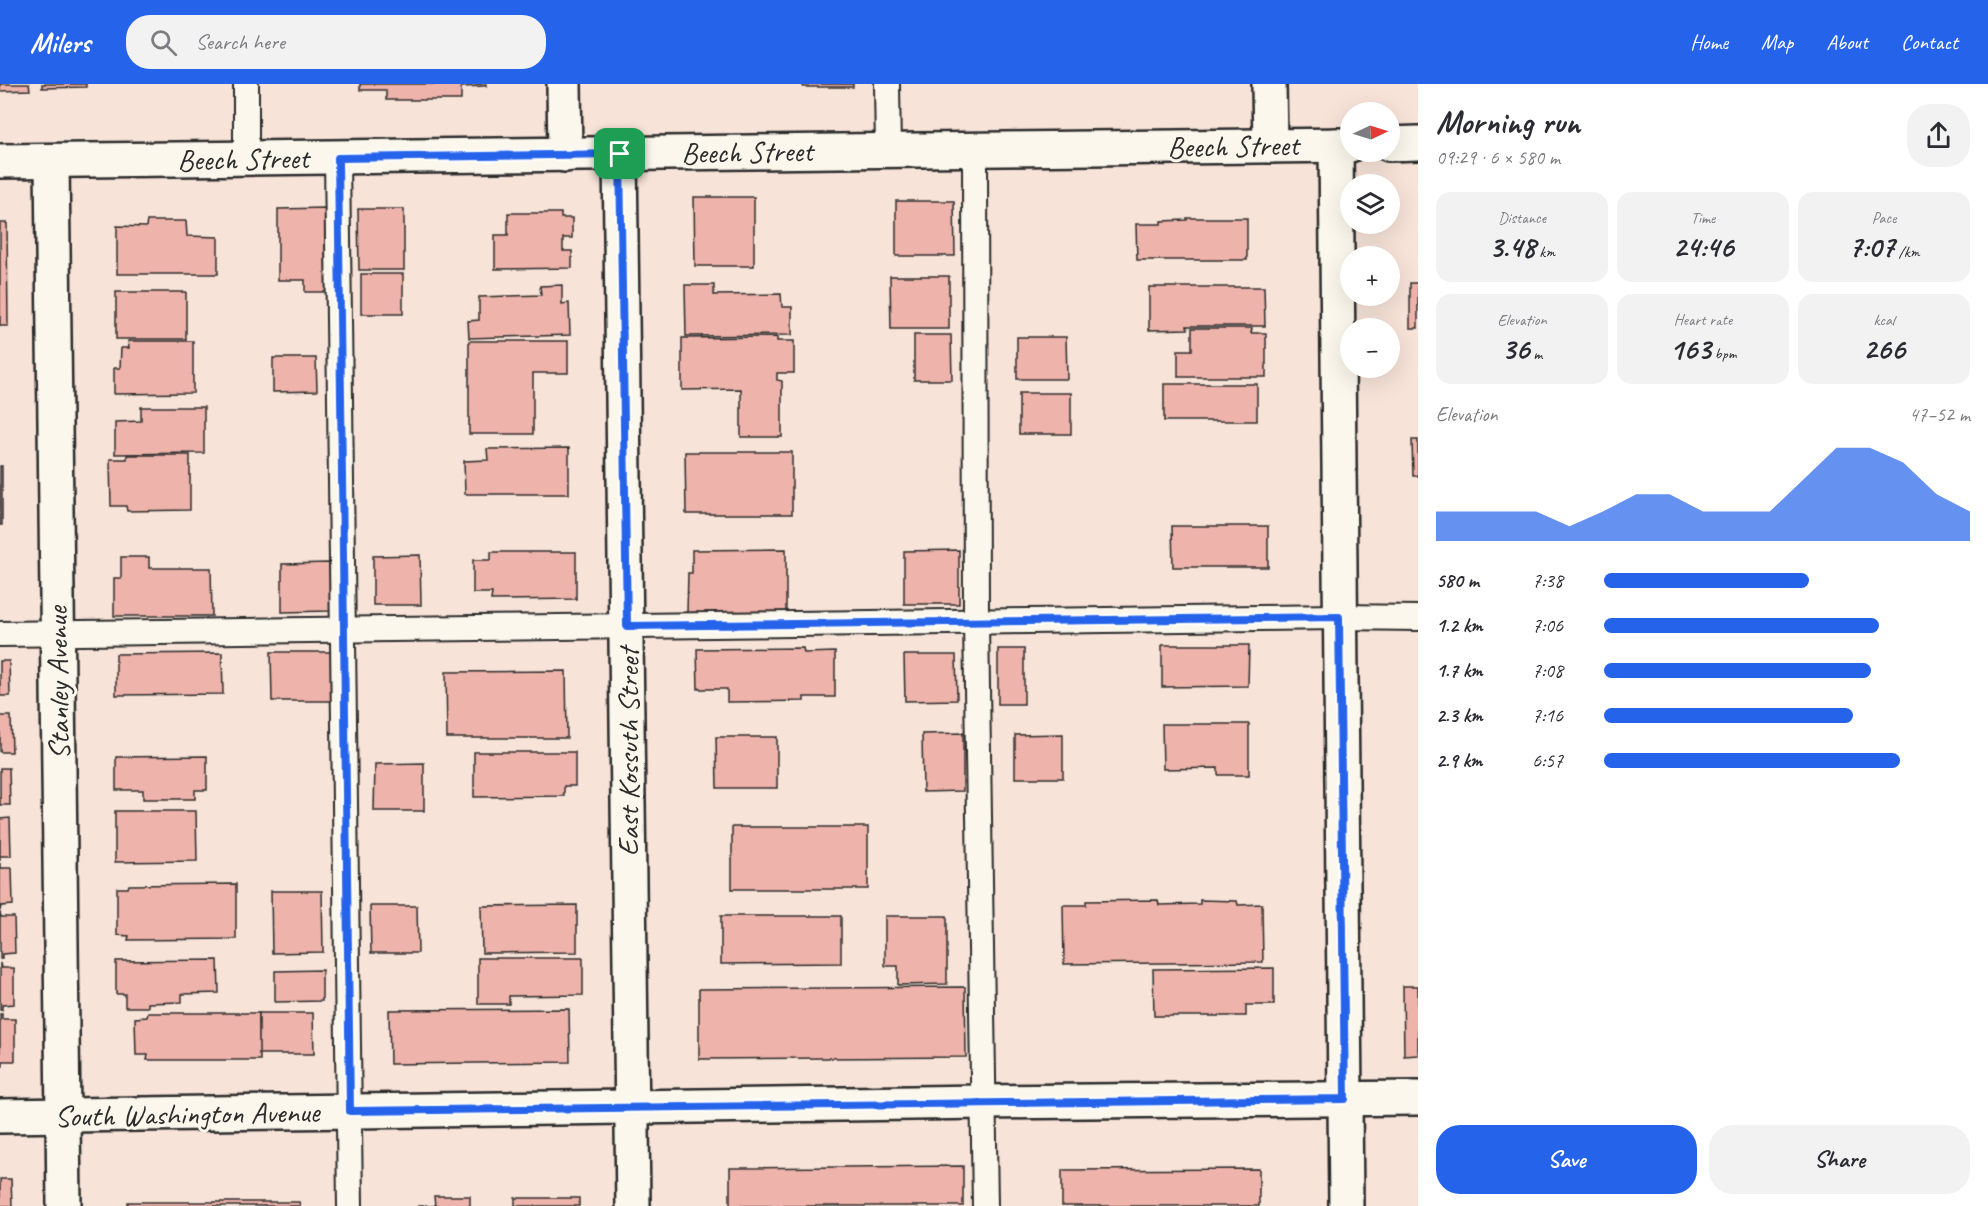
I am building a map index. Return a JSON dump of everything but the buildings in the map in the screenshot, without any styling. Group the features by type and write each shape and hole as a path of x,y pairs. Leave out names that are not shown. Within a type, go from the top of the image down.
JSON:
{"street":[{"path":"564,84 565,155"},
{"path":"1269,84 1269,146"},
{"path":"1400,144 1418,143"},
{"name":"Beech Street","path":"0,161 1340,145"},
{"name":"East Kossuth Street","path":"620,154 627,626 630,1109 633,1206"},
{"name":"Stanley Avenue","path":"52,161 64,1206"},
{"path":"1343,162 1339,617 1346,1206"},
{"name":"South Washington Avenue","path":"0,1116 1418,1098"}],"lane":[{"path":"246,84 246,159"},
{"path":"887,84 888,151"},
{"path":"975,150 976,622 985,1206"},
{"path":"338,158 350,1206"},
{"path":"0,634 1339,617 1418,618"}],"route":[{"path":"620,154 627,626 1339,617 1345,1099 350,1111 338,158 620,154"}]}
